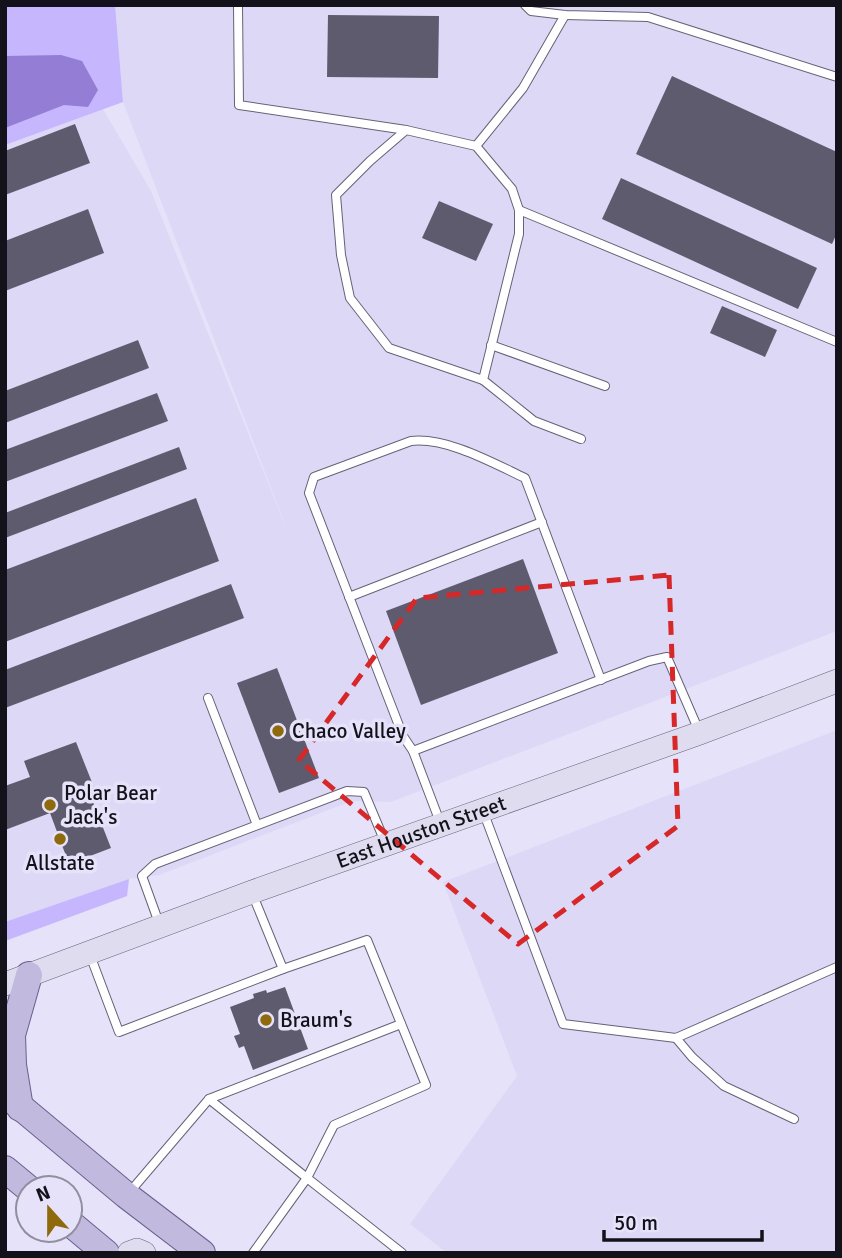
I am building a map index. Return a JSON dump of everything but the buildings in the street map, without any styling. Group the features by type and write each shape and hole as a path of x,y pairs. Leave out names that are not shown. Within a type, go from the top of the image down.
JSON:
{"main road":[{"path":"17,979 12,1035 12,1101 202,1253"},
{"path":"84,1235 106,1253"}],"street":[{"name":"East Houston Street","path":"17,979 837,681"},
{"path":"129,1253 137,1250 144,1253"}],"lane":[{"path":"238,5 239,105 407,130 476,146 512,189 519,210 519,234 483,380"},
{"path":"525,5 531,11 565,15 649,17 837,77"},
{"path":"476,146 523,88 565,15"},
{"path":"407,130 370,161 336,195 341,254 350,298 389,348 483,380 534,421 581,439"},
{"path":"519,210 837,342"},
{"path":"491,345 605,386"},
{"path":"441,826 413,751 402,736 309,493 314,477 411,441 426,439 474,455 525,478 601,680"},
{"path":"349,597 542,522"},
{"path":"413,751 667,657 700,733"},
{"path":"208,698 257,825"},
{"path":"160,926 142,876 155,863 347,791 364,793 387,845"},
{"path":"483,811 563,1024 676,1038 837,967"},
{"path":"252,892 282,969"},
{"path":"90,954 119,1032 282,969 367,940 426,1086 334,1125 307,1178 253,1253"},
{"path":"127,1195 209,1099 401,1024"},
{"path":"676,1038 692,1057 724,1086 794,1119"},
{"path":"209,1099 402,1253"}],"highlighted area":[{"path":"669,575 678,826 518,944 299,760 417,598"}],"shaded area":[{"path":"5,5 115,5 123,102 5,145"},
{"path":"115,5 837,5 837,631 391,802 352,801 159,875 129,879 5,922 5,145 103,109 151,191 291,540 123,102"},
{"path":"61,55 82,61 98,90 88,107 64,105 5,128 5,56"},
{"path":"837,730 837,1253 447,1253 410,1224 517,1076 443,882"},
{"path":"129,879 127,896 5,941 5,922"}],"place":[{"name":"Chaco Valley","path":"278,731"},
{"name":"Polar Bear Jack's","path":"50,805"},
{"name":"Allstate","path":"60,839"},
{"name":"Braum's","path":"266,1020"}]}
